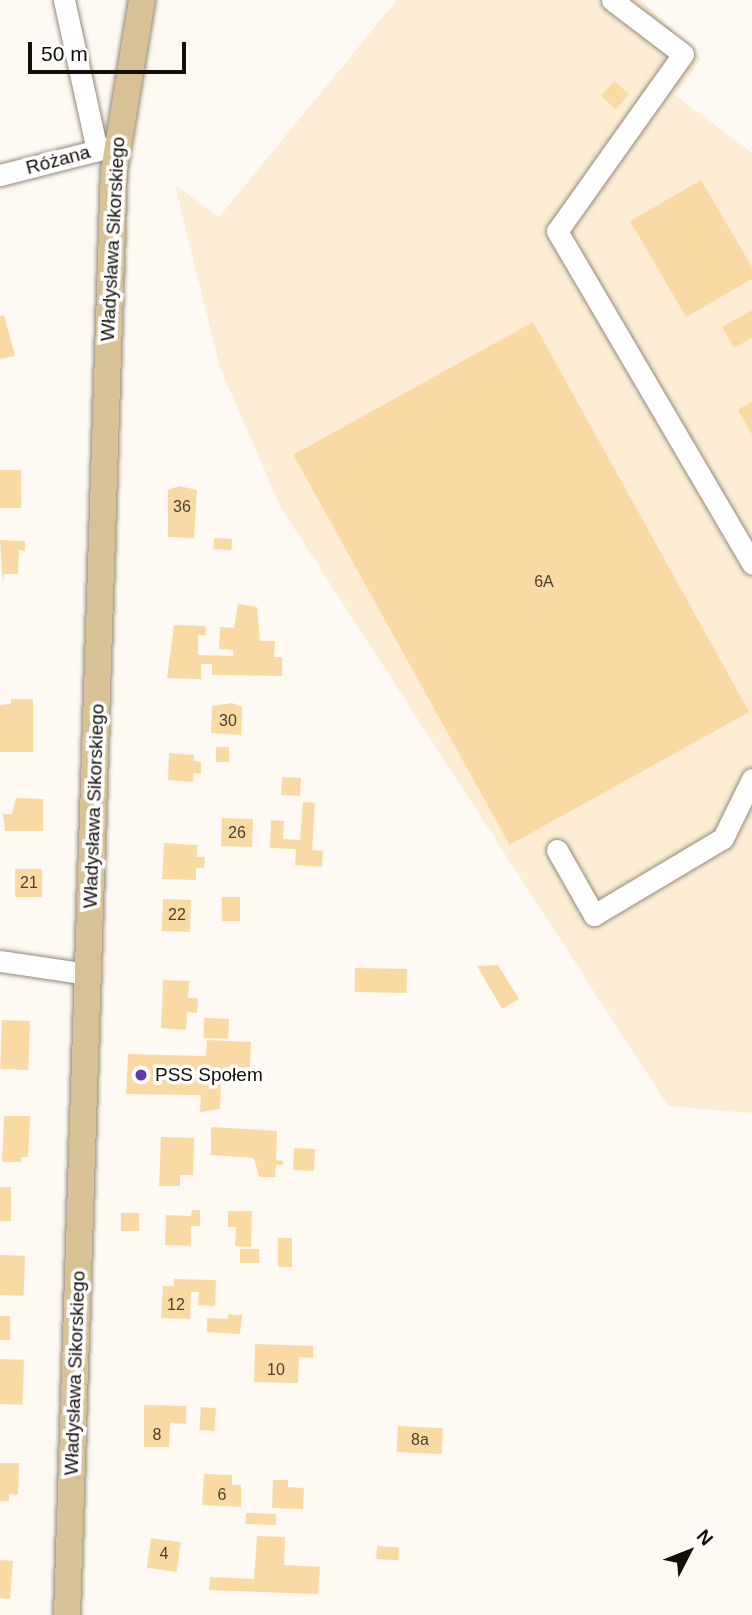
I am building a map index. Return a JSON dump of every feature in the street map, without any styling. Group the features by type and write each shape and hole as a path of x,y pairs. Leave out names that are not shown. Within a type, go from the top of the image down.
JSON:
{"main road":[{"name":"Władysława Sikorskiego","path":"67,1615 88,974 106,147 136,57 142,0"}],"street":[{"name":"Władysława Sikorskiego","path":"64,0 106,147"},
{"path":"612,0 683,54 557,231 752,564"},
{"name":"Różana","path":"0,175 106,147"},
{"path":"557,850 594,915 723,838 752,779"},
{"path":"0,961 88,974"}],"shaded area":[{"path":"397,0 641,0 701,59 675,95 752,153 752,1113 668,1106 281,508 220,368 175,185 219,217"}],"building":[{"path":"614,81 629,94 616,109 601,96"},
{"path":"701,180 752,267 752,279 686,317 630,221"},
{"path":"752,310 752,338 734,348 722,327"},
{"path":"4,315 15,356 0,359 0,316"},
{"path":"533,322 749,712 510,845 293,455"},
{"path":"752,401 752,435 738,410"},
{"path":"0,470 21,470 21,508 0,508"},
{"path":"179,486 197,490 194,538 168,537 168,490"},
{"path":"214,538 232,539 231,550 213,549"},
{"path":"0,540 25,541 25,551 19,550 18,574 4,574 3,585"},
{"path":"238,604 257,607 260,641 275,641 274,657 282,657 282,676 212,675 212,664 201,664 201,679 167,678 174,625 205,626 206,635 198,635 198,655 233,656 233,650 219,649 220,627 234,628"},
{"path":"11,699 33,699 33,752 0,752 0,705 11,704"},
{"path":"232,703 242,707 241,735 211,733 212,706"},
{"path":"216,747 229,747 229,762 216,762"},
{"path":"169,753 194,755 194,761 201,762 201,774 194,773 193,782 168,780"},
{"path":"282,777 301,778 300,796 281,795"},
{"path":"16,798 43,799 43,831 5,831 3,814 12,814"},
{"path":"303,802 315,803 312,850 323,851 322,867 295,865 296,849 270,848 271,820 284,821 283,839 300,840"},
{"path":"222,818 253,819 252,847 221,846"},
{"path":"164,843 197,845 197,857 205,857 204,868 196,868 196,880 162,879"},
{"path":"15,869 42,869 42,897 15,897"},
{"path":"222,897 240,897 240,921 222,921"},
{"path":"163,899 191,900 190,932 162,931"},
{"path":"498,965 519,999 502,1009 477,966"},
{"path":"355,968 407,969 407,993 355,992"},
{"path":"163,980 189,981 188,998 198,998 197,1013 187,1012 186,1030 161,1028"},
{"path":"204,1018 229,1019 228,1039 203,1038"},
{"path":"2,1020 30,1021 28,1070 0,1069"},
{"path":"207,1040 251,1042 249,1081 221,1082 220,1109 200,1112 201,1095 126,1094 128,1054 206,1056"},
{"path":"4,1116 30,1116 28,1157 21,1157 21,1162 2,1162"},
{"path":"211,1127 277,1131 276,1160 283,1161 283,1165 276,1165 275,1177 259,1177 254,1158 211,1155"},
{"path":"161,1137 194,1138 193,1175 180,1175 180,1186 159,1186"},
{"path":"294,1148 315,1149 314,1171 293,1170"},
{"path":"0,1187 11,1187 11,1221 0,1221"},
{"path":"192,1210 200,1210 200,1226 191,1226 191,1246 165,1245 166,1215 191,1216"},
{"path":"228,1211 252,1211 251,1247 235,1246 236,1227 228,1227"},
{"path":"121,1213 139,1213 139,1231 121,1231"},
{"path":"278,1238 292,1238 292,1267 278,1267"},
{"path":"240,1249 259,1249 259,1263 240,1263"},
{"path":"0,1255 25,1256 24,1296 0,1295"},
{"path":"174,1279 216,1280 215,1306 198,1305 199,1292 191,1292 190,1319 161,1318 163,1286 174,1286"},
{"path":"228,1314 242,1315 240,1334 207,1332 207,1318 228,1319"},
{"path":"0,1316 10,1316 10,1340 0,1340"},
{"path":"255,1344 313,1346 313,1358 299,1357 298,1383 254,1382"},
{"path":"0,1359 24,1360 22,1405 0,1404"},
{"path":"144,1405 186,1406 186,1424 170,1423 169,1447 144,1447"},
{"path":"201,1407 216,1408 214,1431 199,1430"},
{"path":"398,1426 443,1428 442,1454 397,1452"},
{"path":"0,1463 19,1463 18,1495 9,1494 9,1501 0,1501"},
{"path":"204,1474 232,1475 232,1485 241,1485 241,1507 202,1505"},
{"path":"273,1480 288,1480 288,1487 304,1488 303,1509 272,1508"},
{"path":"246,1513 276,1514 276,1525 246,1524"},
{"path":"257,1536 285,1537 284,1565 320,1567 318,1594 209,1590 210,1577 254,1579"},
{"path":"151,1538 181,1542 177,1572 147,1568"},
{"path":"377,1546 399,1547 398,1560 376,1559"},
{"path":"0,1560 13,1561 10,1599 0,1598"}],"place":[{"name":"PSS Społem","path":"141,1075"}]}
